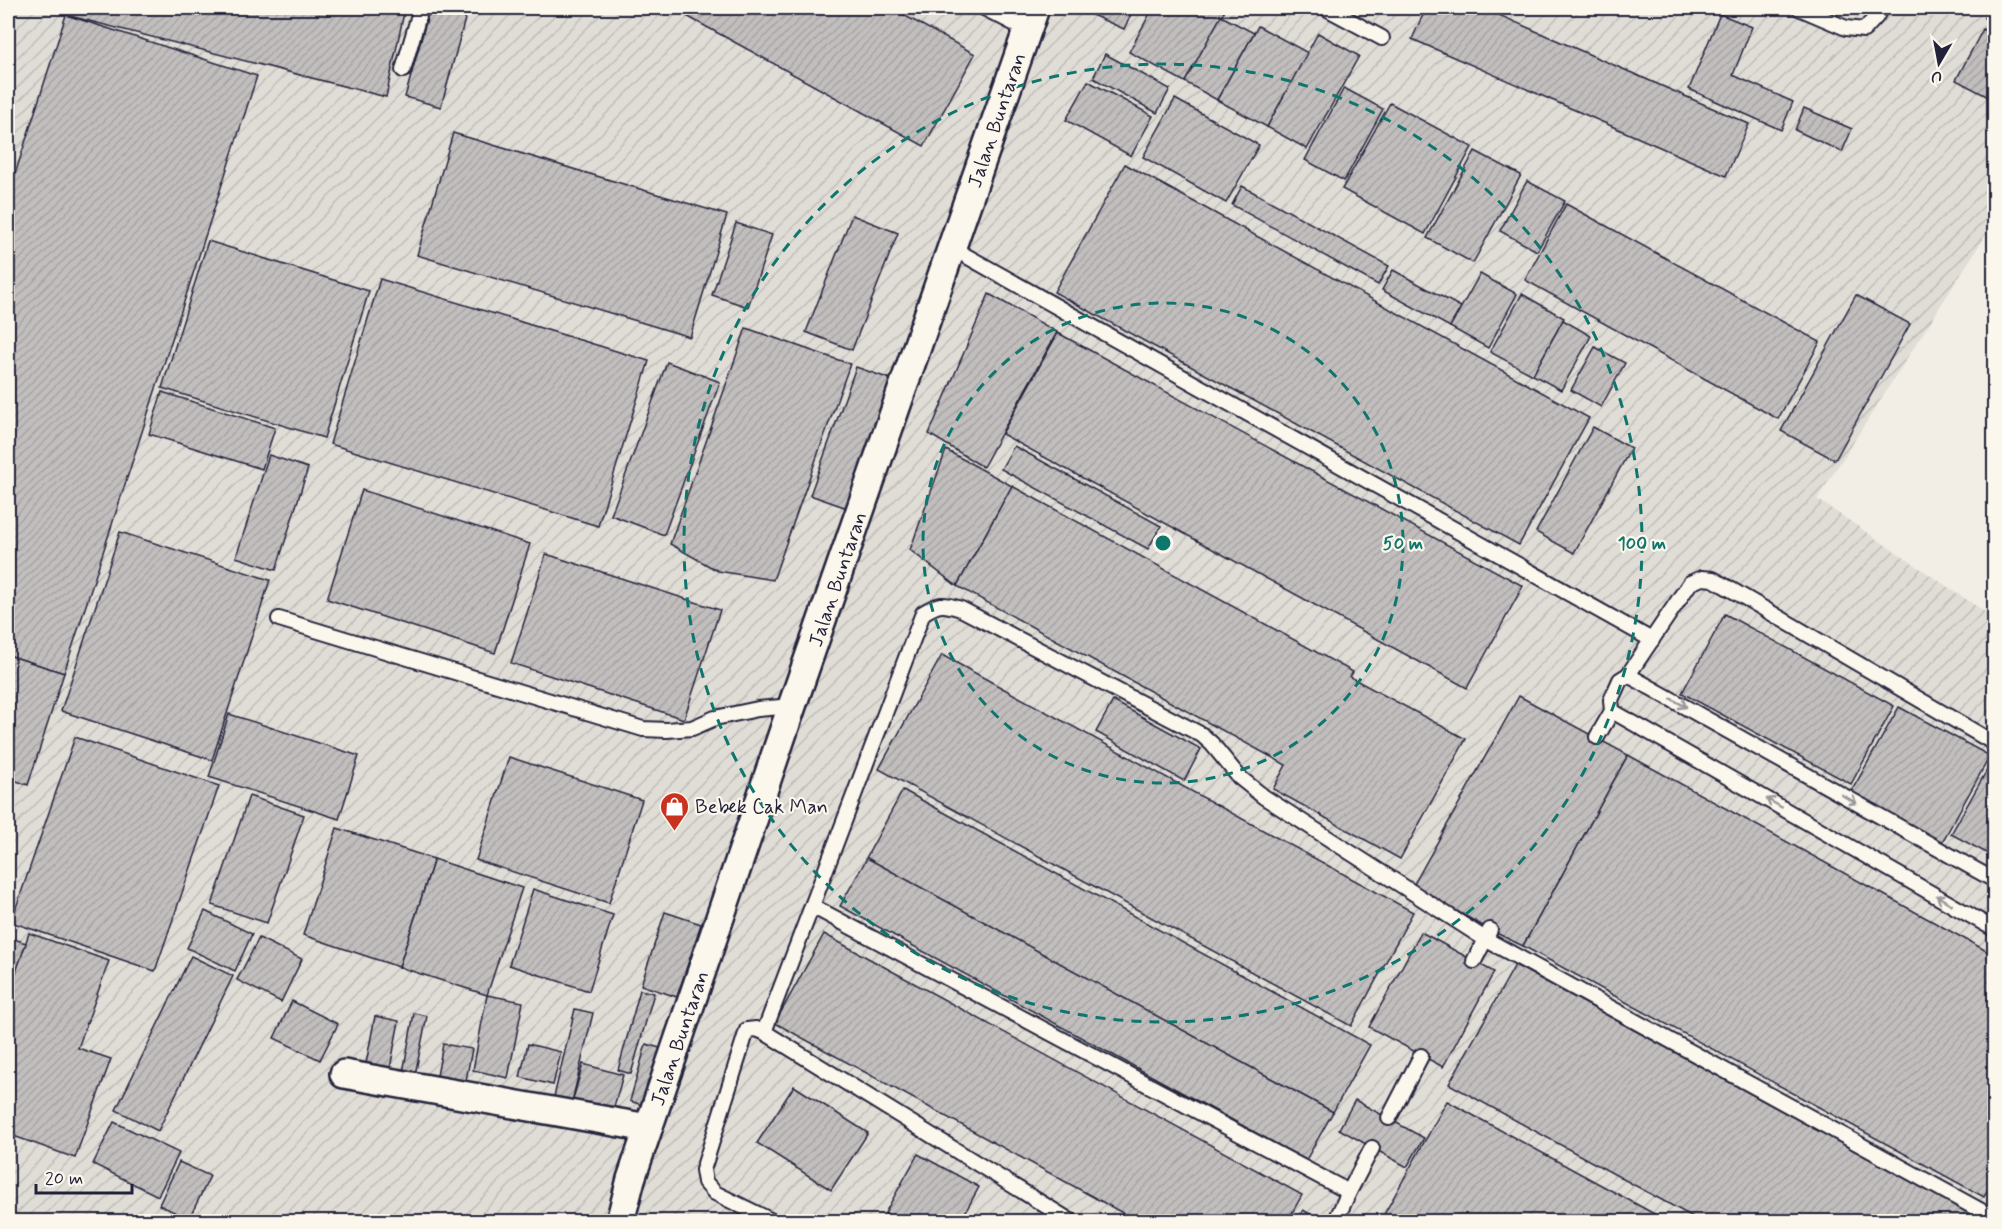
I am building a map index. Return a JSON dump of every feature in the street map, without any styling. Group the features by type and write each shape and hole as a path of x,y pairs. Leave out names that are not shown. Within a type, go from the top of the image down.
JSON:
{"street":[{"name":"Jalan Buntaran","path":"620,1221 648,1128 792,706 1031,19"},
{"name":"Jalan Buntaran","path":"344,1074 648,1128"}],"lane":[{"path":"403,70 421,8"},
{"path":"984,8 1031,19"},
{"path":"1326,8 1382,38"},
{"path":"1799,8 1846,28 1864,30 1881,8"},
{"path":"952,248 1652,640"},
{"path":"1597,737 1612,711 1611,700 1616,687 1628,675 1690,583 1702,578 1713,579 1995,743"},
{"path":"764,1032 923,613 936,605 946,604 961,609 1202,735 1239,777 1264,797 1488,934 1995,1218"},
{"path":"279,618 643,729 693,728 714,718 758,709 792,706"},
{"path":"1628,675 1995,879"},
{"path":"1612,711 1995,929"},
{"path":"812,906 1349,1192"},
{"path":"1474,961 1488,934"},
{"path":"774,1221 715,1193 705,1182 703,1170 747,1030 756,1029 764,1032 1072,1221"},
{"path":"1389,1118 1421,1056"},
{"path":"1335,1221 1372,1148"}],"shaded area":[{"path":"8,8 1994,8 1994,222 1817,499 1994,618 1994,1221 8,1221"}],"building":[{"path":"68,8 405,8 386,97 66,15"},
{"path":"430,8 468,8 441,107 405,97"},
{"path":"672,8 891,8 975,54 924,146"},
{"path":"1076,8 1134,8 1124,29"},
{"path":"1153,8 1226,8 1185,82 1129,52"},
{"path":"1426,8 1483,8 1749,124 1726,176 1412,39"},
{"path":"1989,8 1994,8 1994,23 1984,18"},
{"path":"1720,14 1752,27 1733,75 1793,102 1781,130 1689,89"},
{"path":"66,15 257,76 64,673 8,655 8,196"},
{"path":"1221,16 1254,33 1217,100 1185,82"},
{"path":"1258,26 1308,53 1267,127 1217,100"},
{"path":"1983,29 1994,35 1994,100 1956,80"},
{"path":"1318,33 1359,56 1307,149 1267,127"},
{"path":"1105,54 1170,89 1157,113 1093,78"},
{"path":"1088,81 1153,116 1131,156 1066,120"},
{"path":"1344,88 1383,109 1344,181 1305,160"},
{"path":"1175,99 1259,145 1226,203 1143,157"},
{"path":"1390,103 1472,147 1425,234 1342,189"},
{"path":"1804,108 1852,129 1842,152 1795,130"},
{"path":"453,133 727,215 690,337 417,255"},
{"path":"1475,151 1521,175 1473,263 1427,238"},
{"path":"1125,164 1589,418 1519,545 1054,292"},
{"path":"1527,181 1565,201 1537,251 1500,231"},
{"path":"1242,186 1389,266 1378,285 1232,205"},
{"path":"1566,204 1820,342 1778,419 1525,280"},
{"path":"852,215 898,233 852,350 806,332"},
{"path":"736,223 772,235 748,307 712,295"},
{"path":"208,241 369,291 324,438 162,388"},
{"path":"1393,270 1461,307 1450,327 1382,290"},
{"path":"1480,274 1517,294 1488,348 1450,327"},
{"path":"380,279 649,361 598,526 330,444"},
{"path":"989,294 1057,332 983,467 929,434"},
{"path":"1522,294 1564,318 1533,375 1490,352"},
{"path":"1856,295 1910,324 1835,460 1781,431"},
{"path":"1563,320 1591,336 1561,390 1533,375"},
{"path":"746,328 850,364 773,580 718,571 670,544"},
{"path":"1058,333 1523,586 1467,688 1002,434"},
{"path":"1595,347 1625,363 1601,407 1571,390"},
{"path":"667,362 720,382 664,535 611,515"},
{"path":"856,367 896,381 850,509 810,495"},
{"path":"162,392 275,428 262,469 149,434"},
{"path":"1593,427 1631,448 1574,553 1536,532"},
{"path":"1014,446 1161,526 1148,549 1001,469"},
{"path":"946,450 1012,486 957,586 910,550"},
{"path":"269,455 308,468 276,570 236,557"},
{"path":"1012,486 1353,672 1350,677 1466,739 1400,859 1273,789 1286,765 957,586"},
{"path":"362,490 530,544 495,653 327,599"},
{"path":"120,532 270,580 212,760 61,711"},
{"path":"546,554 720,610 684,719 511,663"},
{"path":"1725,614 1894,706 1851,784 1682,693"},
{"path":"8,655 64,673 28,785 8,778"},
{"path":"942,655 1413,912 1351,1026 879,769"},
{"path":"1519,696 1628,755 1523,946 1413,886"},
{"path":"1113,701 1201,749 1184,781 1096,732"},
{"path":"1899,707 1990,756 1941,844 1850,794"},
{"path":"229,714 359,756 339,819 209,777"},
{"path":"75,737 219,786 155,971 11,922"},
{"path":"1628,755 1994,955 1994,1178 1984,1197 1523,946"},
{"path":"509,757 642,800 609,903 476,860"},
{"path":"1991,763 1994,765 1994,857 1951,834"},
{"path":"903,790 1370,1045 1333,1112 866,858"},
{"path":"249,796 304,815 267,923 212,905"},
{"path":"337,828 434,859 399,967 303,935"},
{"path":"867,858 1333,1112 1306,1160 840,906"},
{"path":"434,859 522,888 487,995 399,967"},
{"path":"533,889 613,915 589,991 509,965"},
{"path":"205,911 252,934 235,971 187,948"},
{"path":"665,912 701,924 677,997 641,985"},
{"path":"1421,932 1494,972 1443,1067 1369,1027"},
{"path":"29,933 109,961 78,1048 111,1059 75,1158 8,1134 8,995"},
{"path":"824,934 1302,1195 1287,1222 1139,1222 775,1023"},
{"path":"8,937 26,943 8,995"},
{"path":"259,938 302,959 281,1002 237,980"},
{"path":"191,956 233,976 158,1131 116,1110"},
{"path":"1515,965 1985,1222 1702,1222 1449,1084"},
{"path":"640,990 654,993 631,1074 618,1070"},
{"path":"487,995 523,1002 508,1078 473,1070"},
{"path":"292,1001 338,1024 320,1060 274,1038"},
{"path":"575,1009 593,1013 570,1110 552,1105"},
{"path":"414,1013 427,1016 414,1080 402,1078"},
{"path":"375,1016 399,1021 389,1074 365,1069"},
{"path":"443,1044 472,1049 465,1086 436,1081"},
{"path":"528,1044 561,1052 553,1085 520,1077"},
{"path":"646,1044 660,1048 645,1106 630,1101"},
{"path":"583,1064 623,1075 610,1121 570,1110"},
{"path":"794,1086 868,1133 831,1190 757,1143"},
{"path":"1355,1100 1424,1138 1407,1167 1339,1129"},
{"path":"1447,1101 1669,1222 1384,1222 1381,1220"},
{"path":"114,1122 179,1153 158,1196 93,1164"},
{"path":"918,1154 979,1187 960,1222 900,1222 885,1213"},
{"path":"179,1162 210,1176 189,1219 159,1205"},
{"path":"1303,1210 1324,1222 1296,1222"}],"place":[{"name":"Bebek Cak Man","path":"674,832"}]}
